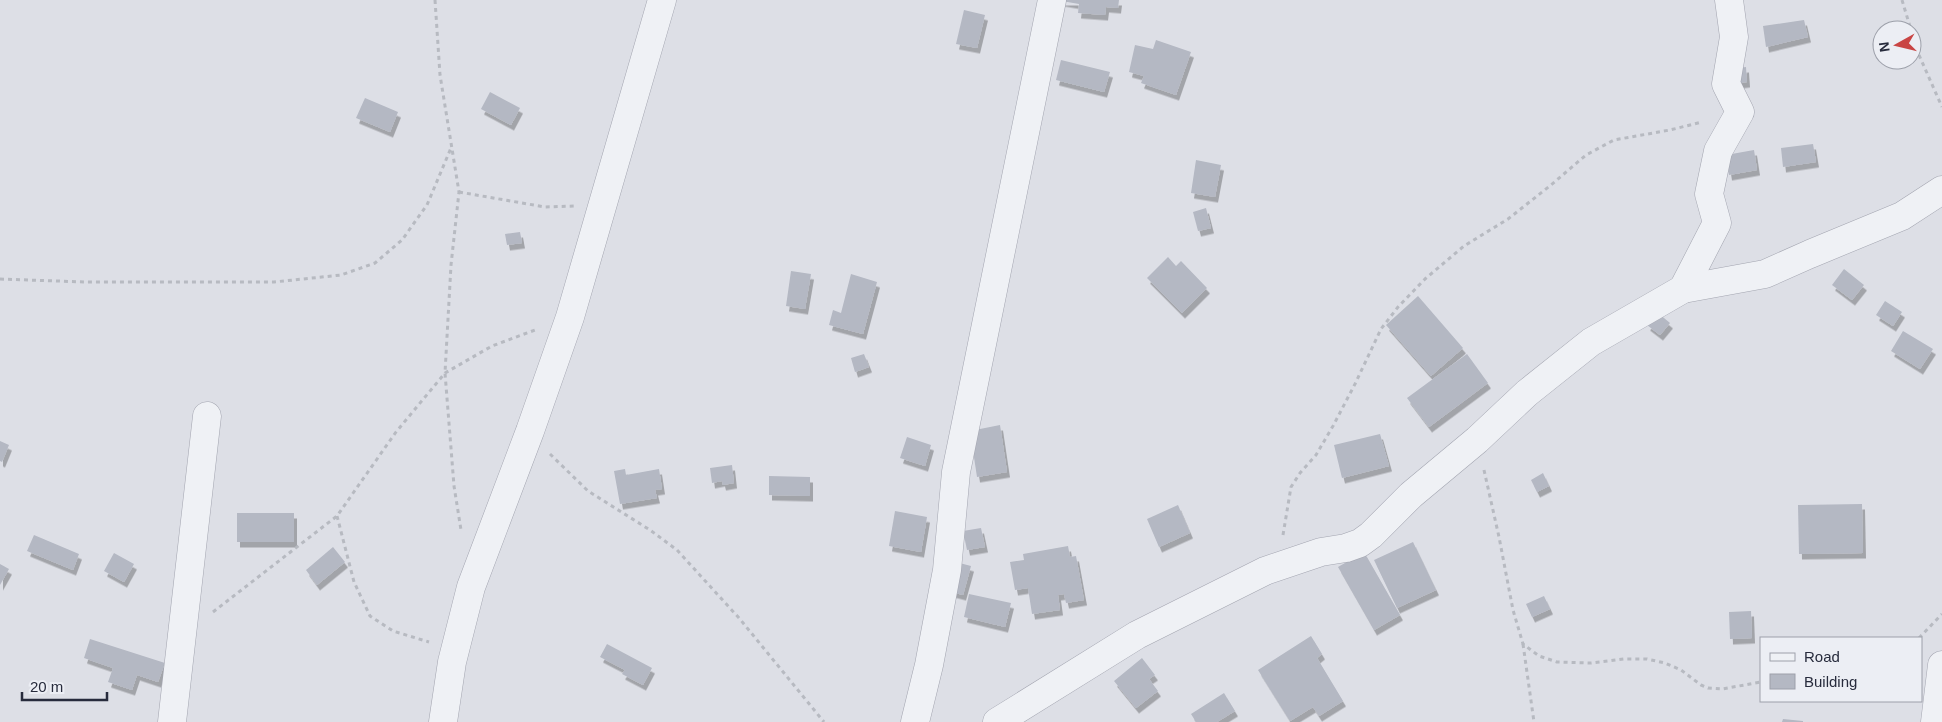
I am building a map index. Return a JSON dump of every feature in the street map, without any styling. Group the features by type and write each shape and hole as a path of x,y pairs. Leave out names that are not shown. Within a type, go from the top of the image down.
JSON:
{"street":[{"path":"443,722 452,662 471,587 530,432 570,317 662,0"},
{"path":"915,722 929,665 947,570 956,472 1052,0"},
{"path":"1683,289 1717,223 1709,194 1718,151 1740,112 1726,84 1734,36 1729,0"},
{"path":"997,722 1137,635 1265,571 1320,552 1346,548 1360,543 1371,535 1411,495 1477,440 1527,393 1591,342 1683,289 1765,274 1902,216 1942,190"},
{"path":"172,722 207,416"},
{"path":"1934,722 1942,665"}],"path":[{"path":"435,0 440,75 459,192 445,373 454,486 462,532"},
{"path":"1902,0 1908,20"},
{"path":"1922,62 1942,107"},
{"path":"1265,571 1280,547 1291,487 1300,473 1316,455 1333,426 1381,329 1398,307 1425,279 1464,246 1508,219 1551,186 1586,155 1614,140 1670,130 1740,112"},
{"path":"0,279 84,282 274,282 341,275 375,263 402,240 428,205 452,148"},
{"path":"459,192 545,207 602,205"},
{"path":"210,615 337,516 396,432 445,373 492,346 570,317"},
{"path":"530,432 558,463 588,491 650,530 677,550 740,618 824,722"},
{"path":"1477,440 1513,610 1523,644 1534,722"},
{"path":"337,516 354,582 370,616 393,632 426,640 452,662"},
{"path":"1920,637 1942,614"},
{"path":"1523,644 1539,656 1557,662 1591,663 1624,659 1647,659 1665,663 1681,670 1708,688 1722,689 1760,682"}],"building":[{"path":"1056,0 1119,0 1118,8 1106,7 1105,15 1078,13 1079,4"},
{"path":"964,10 985,15 977,48 956,44"},
{"path":"1804,20 1808,37 1766,47 1763,26"},
{"path":"1156,40 1191,52 1176,95 1141,83 1144,76 1129,72 1135,45 1153,49"},
{"path":"1061,60 1110,72 1104,92 1056,80"},
{"path":"1746,67 1747,82 1732,84 1731,69"},
{"path":"490,92 520,108 511,125 481,109"},
{"path":"365,98 398,112 390,132 356,118"},
{"path":"1813,144 1816,162 1783,167 1781,148"},
{"path":"1754,150 1757,170 1729,175 1726,155"},
{"path":"1196,160 1221,165 1215,197 1191,193"},
{"path":"1206,208 1211,228 1198,231 1193,212"},
{"path":"520,232 522,243 507,245 505,234"},
{"path":"1168,257 1176,266 1181,261 1207,288 1182,313 1147,278"},
{"path":"1844,269 1864,285 1852,300 1832,285"},
{"path":"791,271 811,274 805,309 786,306"},
{"path":"851,274 877,282 863,334 829,325 833,310 841,313"},
{"path":"1418,296 1463,348 1431,376 1386,325"},
{"path":"1885,301 1902,312 1893,326 1876,315"},
{"path":"1658,313 1670,323 1660,335 1647,325"},
{"path":"1903,331 1933,349 1920,369 1891,351"},
{"path":"864,354 869,367 855,372 851,358"},
{"path":"1467,354 1488,383 1429,427 1407,398"},
{"path":"1000,425 1007,472 977,477 970,431"},
{"path":"1380,434 1389,466 1342,478 1334,445"},
{"path":"907,437 931,445 925,466 900,458"},
{"path":"0,441 9,445 2,462 0,461"},
{"path":"732,465 734,483 723,485 722,481 712,483 710,468"},
{"path":"625,469 626,475 659,469 662,489 655,490 657,498 620,504 614,471"},
{"path":"1543,473 1549,486 1537,492 1531,480"},
{"path":"769,476 810,477 810,496 769,495"},
{"path":"1862,504 1863,553 1799,554 1798,505"},
{"path":"1178,505 1190,533 1159,547 1147,519"},
{"path":"895,511 927,517 921,552 889,546"},
{"path":"237,513 294,513 294,542 237,542"},
{"path":"981,528 985,547 967,550 963,531"},
{"path":"34,535 79,554 73,570 27,551"},
{"path":"1413,542 1436,590 1397,608 1374,560"},
{"path":"1068,546 1070,557 1076,556 1084,600 1066,603 1064,594 1058,595 1060,610 1032,614 1028,588 1015,590 1010,562 1024,560 1023,554"},
{"path":"333,547 345,562 317,585 306,570"},
{"path":"1364,552 1400,615 1374,630 1338,567"},
{"path":"114,553 134,564 124,582 104,571"},
{"path":"952,561 971,566 963,595 944,590"},
{"path":"0,564 9,569 0,585"},
{"path":"969,594 1011,603 1005,627 964,617"},
{"path":"1544,596 1550,609 1532,617 1526,604"},
{"path":"1751,611 1752,638 1730,639 1729,612"},
{"path":"1311,636 1322,654 1317,658 1343,701 1319,716 1313,707 1290,721 1258,670"},
{"path":"90,639 165,663 158,682 137,675 132,690 108,682 113,668 84,658"},
{"path":"607,644 652,668 643,685 622,674 625,670 600,657"},
{"path":"1142,658 1155,675 1149,679 1158,691 1136,708 1114,681"},
{"path":"1224,693 1235,711 1217,722 1196,722 1191,714"},
{"path":"1783,719 1803,721 1803,722 1782,722"}]}
